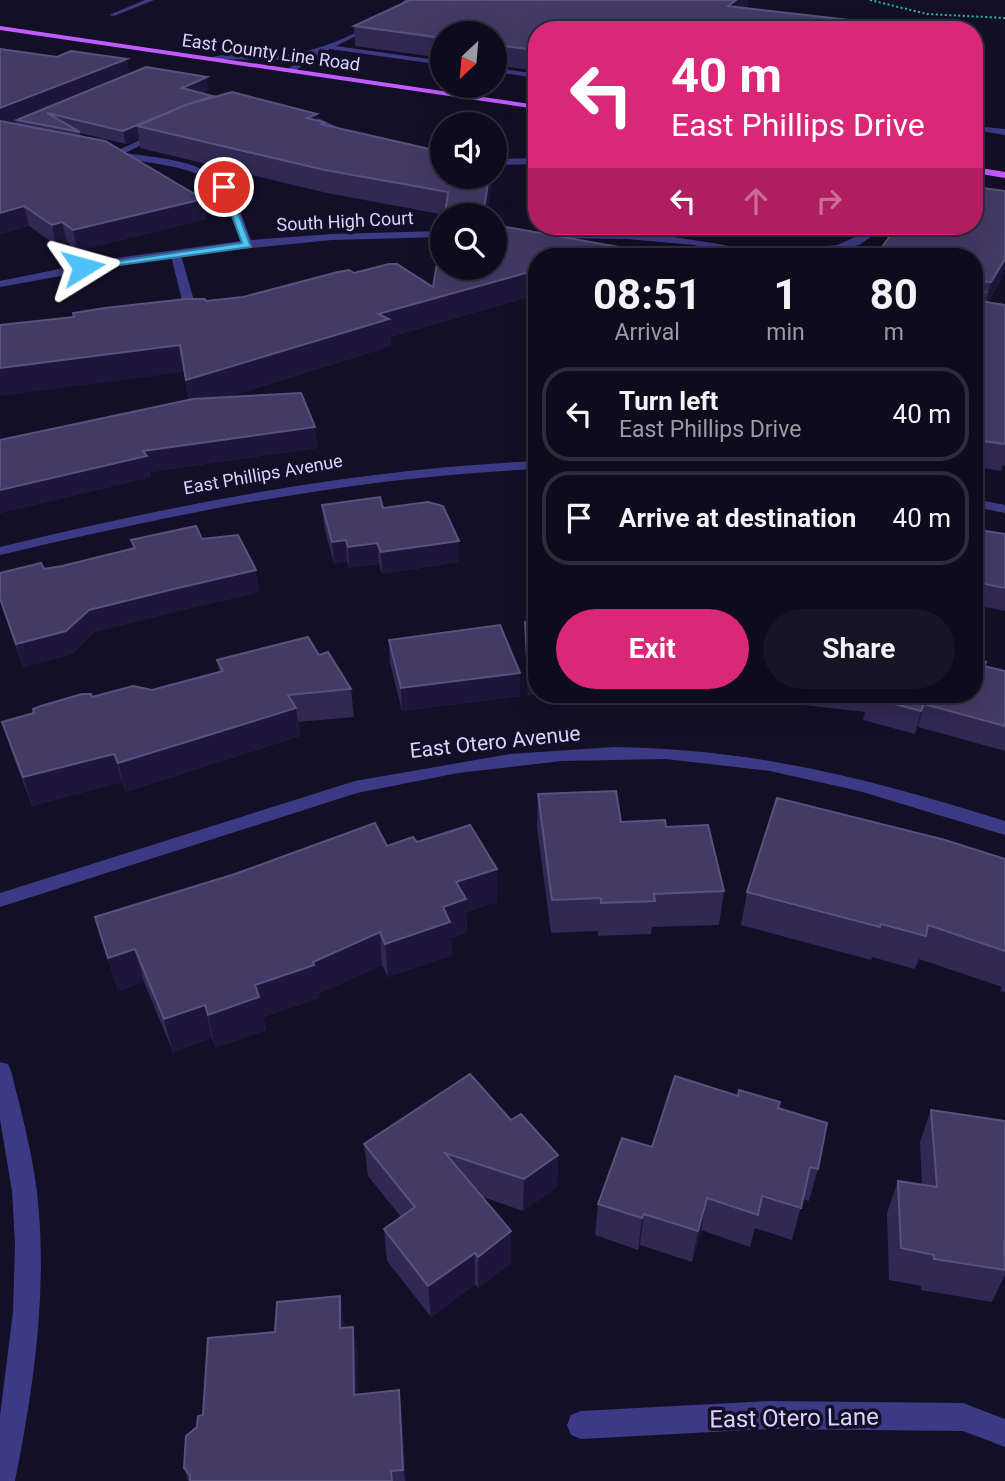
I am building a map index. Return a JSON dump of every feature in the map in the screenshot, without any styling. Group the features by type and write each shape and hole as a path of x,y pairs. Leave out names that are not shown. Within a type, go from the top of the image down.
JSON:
{"main road":[{"name":"East County Line Road","path":"0,28 528,106"},
{"path":"983,171 1005,174"}],"street":[{"path":"291,71 329,47 395,15 409,0"},
{"path":"135,14 154,3"},
{"path":"112,15 154,3"},
{"path":"212,59 277,58 329,47 430,61"},
{"path":"508,72 528,75"},
{"path":"284,108 307,113 361,141"},
{"path":"115,155 172,128"},
{"path":"983,129 1005,132"},
{"path":"103,152 200,172 224,187 248,245"},
{"path":"507,162 528,161"},
{"name":"South High Court","path":"5,283 60,270 248,245 371,234 430,234"},
{"path":"507,234 653,239 719,248"},
{"path":"833,248 867,235"},
{"path":"176,254 190,308"},
{"path":"0,270 5,283"},
{"name":"East Phillips Avenue","path":"0,551 176,509 302,485 418,471 528,465"},
{"path":"983,505 1005,509"},
{"name":"East Otero Avenue","path":"0,900 355,787 412,773 528,757 647,754 769,765 898,795 1005,828"},
{"path":"0,1071 18,1143 26,1208 28,1280 22,1360 1,1481"},
{"name":"East Otero Lane","path":"581,1425 770,1415 963,1418 1005,1433"}],"path":[{"path":"870,0 919,13 1005,18"}],"building":[{"path":"410,0 736,0 728,6 858,21 528,21 528,49 508,47 508,21 430,21 430,36 354,26"},
{"path":"0,49 57,57 71,51 127,59 0,108"},
{"path":"146,67 207,77 182,88 213,96 123,131 47,113 80,132 17,120"},
{"path":"232,92 317,114 307,118 326,123 320,124 430,149 430,189 325,170 137,126 186,105"},
{"path":"0,121 105,141 203,199 73,230 62,222 52,225 24,206 0,213"},
{"path":"983,188 1005,191 1005,259 991,282 983,281 983,248 881,248 891,235 983,235"},
{"path":"431,189 487,189 485,203 447,203 448,192"},
{"path":"507,227 528,231 528,235 551,235 624,248 528,248 528,272 507,278"},
{"path":"389,264 397,264 433,287 434,280 501,280 378,314 389,319 186,380 180,345 0,368 0,325 74,317 73,313 105,308 186,299 206,301 243,297 338,272 349,270 354,273"},
{"path":"983,301 1005,305 1005,444 983,441"},
{"path":"301,393 315,427 143,451 147,456 0,490 0,440 193,399"},
{"path":"380,497 383,508 428,502 443,506 459,541 381,552 377,543 348,547 346,540 332,542 322,505"},
{"path":"196,526 202,539 238,535 256,570 89,610 66,631 16,644 0,598 0,573 41,563 44,569 62,566 135,548 131,540"},
{"path":"983,531 1005,534 1005,588 983,584"},
{"path":"525,622 528,622 528,672"},
{"path":"500,625 520,673 401,688 389,640"},
{"path":"308,637 319,655 328,652 351,689 288,695 296,708 118,763 114,754 23,777 2,722 34,713 33,709 41,706 82,694 91,694 92,697 133,686 152,690 223,671 217,660"},
{"path":"983,661 986,662 984,666 1005,671 1005,726 924,704 921,711 891,703 983,703"},
{"path":"616,791 621,822 665,820 666,827 708,825 724,891 654,894 655,901 601,903 601,898 552,900 538,794"},
{"path":"777,798 945,840 1005,859 1005,951 928,925 926,936 881,924 880,927 747,892"},
{"path":"375,823 387,846 413,837 417,842 470,825 497,869 456,882 466,899 443,907 450,922 385,944 380,932 313,962 314,965 255,985 259,997 208,1015 205,1005 164,1019 135,949 108,958 95,917 235,874"},
{"path":"470,1074 511,1120 521,1114 558,1155 524,1179 445,1153 511,1231 478,1257 475,1253 428,1286 384,1229 415,1207 364,1144"},
{"path":"675,1076 738,1096 739,1090 780,1102 778,1108 827,1123 818,1169 810,1167 801,1208 762,1196 758,1215 707,1198 698,1231 644,1214 642,1218 598,1204 622,1138 652,1147"},
{"path":"931,1110 1005,1121 1005,1270 934,1259 934,1255 901,1248 898,1181 937,1187"},
{"path":"340,1296 340,1328 353,1327 354,1395 399,1390 403,1470 391,1471 392,1481 190,1481 190,1475 184,1468 186,1436 197,1427 198,1416 203,1415 208,1338 275,1332 277,1302"}],"route":[{"path":"83,267 248,245 224,187"}]}
